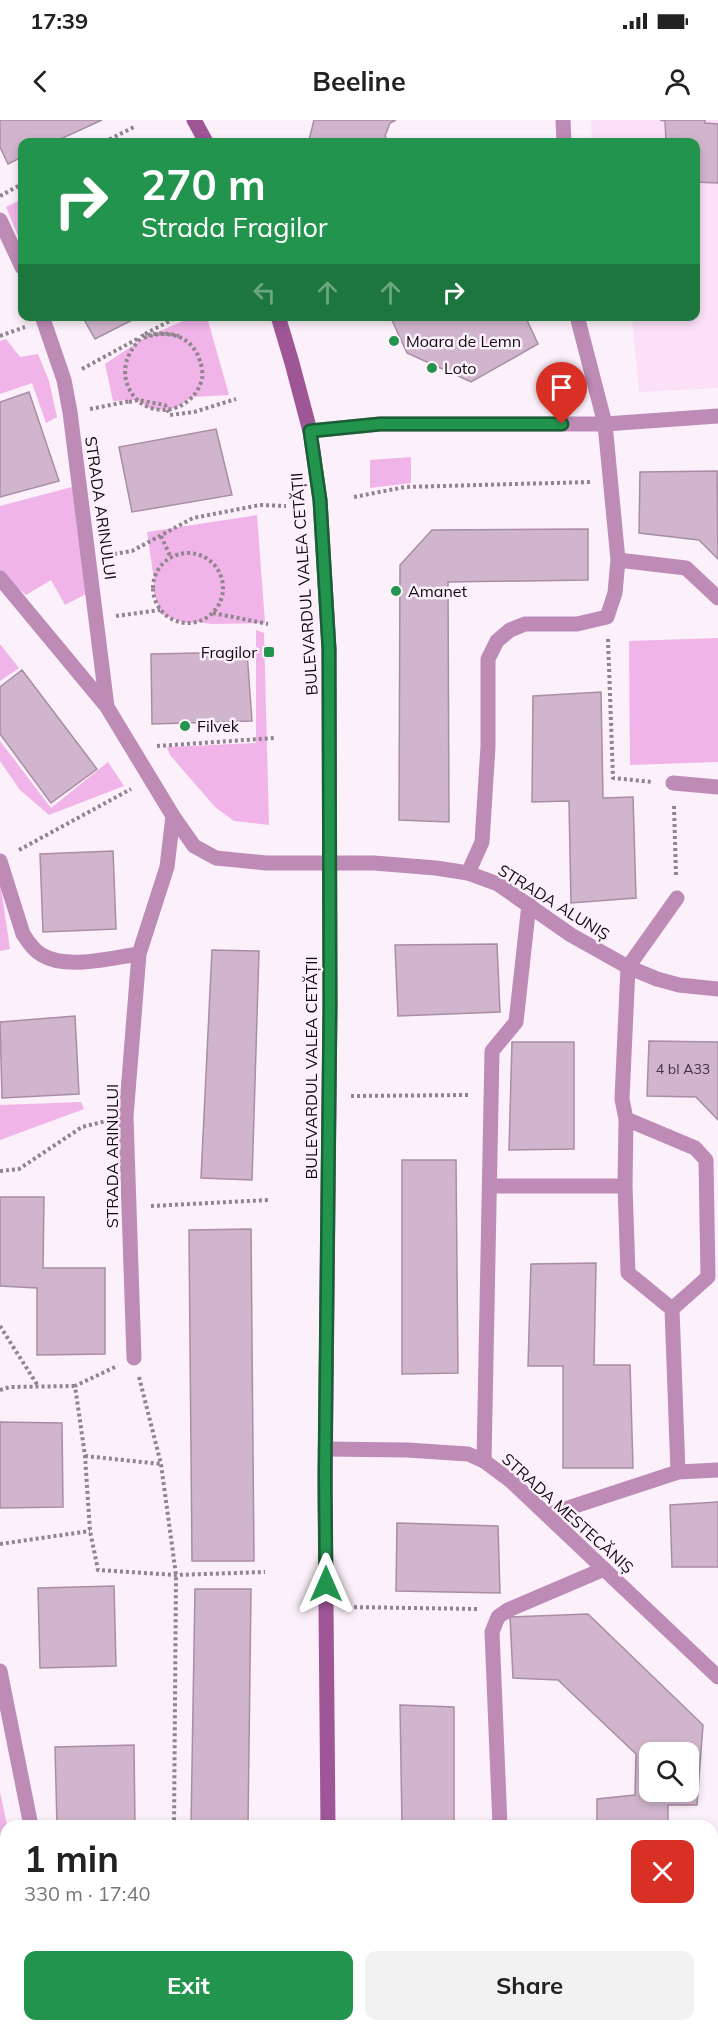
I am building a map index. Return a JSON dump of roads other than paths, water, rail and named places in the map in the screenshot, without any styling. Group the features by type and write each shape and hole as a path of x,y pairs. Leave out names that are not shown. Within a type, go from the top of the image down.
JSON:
{"main road":[{"path":"195,120 204,138"},
{"name":"BULEVARDUL VALEA CETĂȚII","path":"279,321 310,431 320,500 329,649 329,1096 325,1449 328,1820"}],"street":[{"path":"563,120 564,138"},
{"path":"0,220 18,258"},
{"name":"STRADA ARINULUI","path":"44,321 64,380 70,412 107,707"},
{"path":"468,873 482,842 488,746 488,659 497,641 510,630 525,624 577,624 607,617 615,593 618,560 605,424 578,321"},
{"path":"310,431 380,424 605,424 718,416"},
{"path":"618,560 686,568 718,598"},
{"name":"STRADA ARINULUI","path":"0,578 107,707 173,816 194,846 216,858 266,863 330,862"},
{"path":"673,783 718,787"},
{"name":"STRADA ARINULUI","path":"134,1358 126,1116 139,954 167,867 173,816"},
{"path":"0,861 23,934 30,945 41,955 58,962 83,962 139,954"},
{"name":"STRADA ALUNIȘ","path":"330,862 394,865 468,873 498,884 571,935 628,967 679,985 718,989"},
{"path":"677,898 628,967 622,1099 626,1119 625,1186 628,1273 672,1309 678,1472"},
{"path":"484,1461 492,1051 516,1022 529,904"},
{"path":"626,1119 695,1148 706,1160 708,1277 672,1309"},
{"path":"490,1186 625,1186"},
{"name":"STRADA MESTECĂNIȘ","path":"325,1449 406,1450 468,1454 484,1461 511,1481 718,1677"},
{"path":"547,1515 678,1472 718,1470"},
{"path":"500,1820 492,1632 498,1617 508,1610 604,1569"},
{"path":"0,1671 31,1820"}],"place":[{"name":"Moara de Lemn","path":"394,341"},
{"name":"Loto","path":"432,368"},
{"name":"Amanet","path":"396,591"},
{"name":"Fragilor","path":"269,652"},
{"name":"Filvek","path":"185,726"}]}
